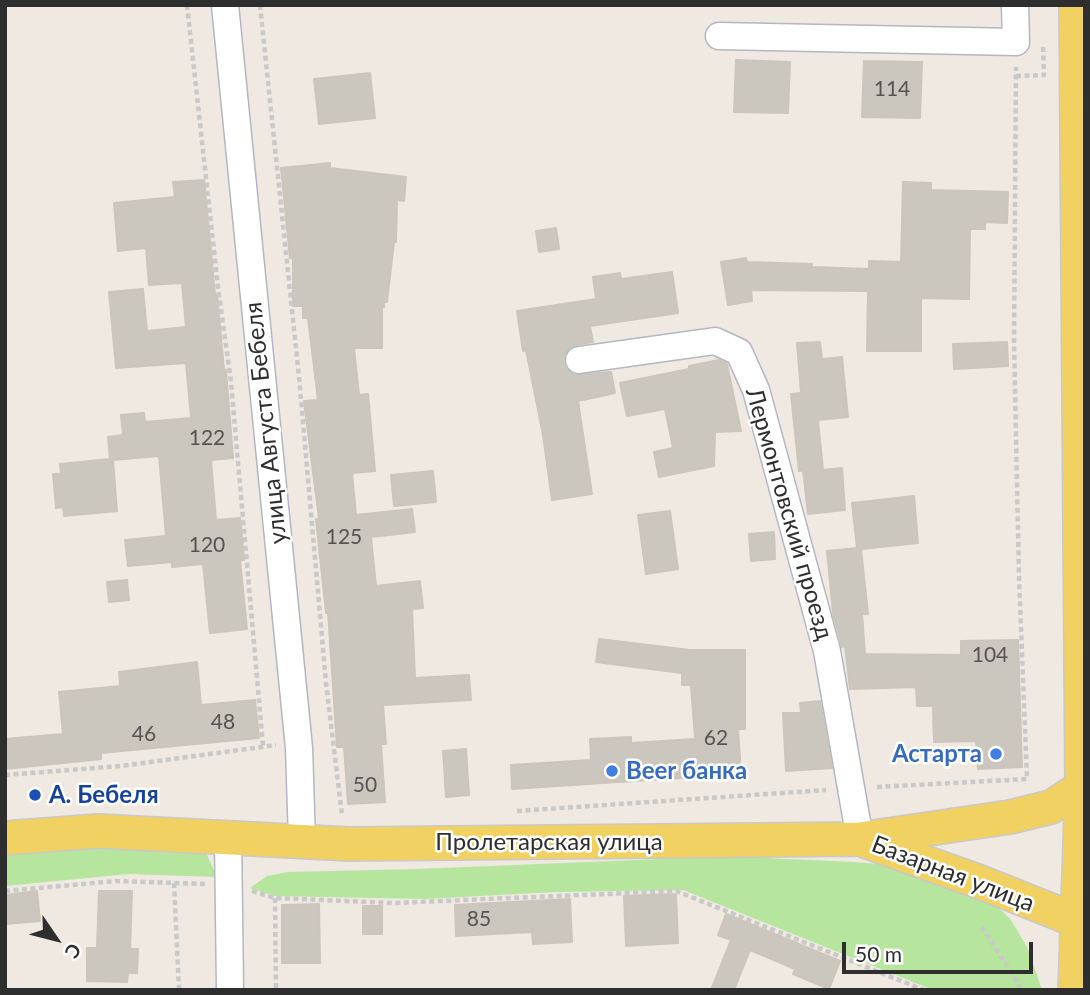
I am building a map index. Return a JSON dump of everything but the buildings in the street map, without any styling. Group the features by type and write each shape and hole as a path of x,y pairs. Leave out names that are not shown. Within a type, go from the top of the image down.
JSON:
{"main road":[{"path":"1075,990 1081,923 1084,786 1081,87 1076,5"},
{"name":"Пролетарская улица","path":"5,838 98,831 349,844 860,839 1010,817 1051,807 1084,786"},
{"name":"Базарная улица","path":"860,839 980,882 1081,923"}],"street":[{"name":"улица Августа Бебеля","path":"225,5 298,743 302,841"},
{"path":"719,36 1016,42 1015,5"},
{"name":"Лермонтовский проезд","path":"579,360 715,341 739,352 757,390 827,651 860,839"},
{"path":"228,836 230,990"}],"path":[{"path":"187,5 216,274 231,382 263,746"},
{"path":"260,5 343,824"},
{"path":"509,811 1027,779 1014,356 1016,42"},
{"path":"5,775 121,766 263,746 333,741"},
{"path":"5,891 117,881 229,885 275,898 393,903 676,891 924,990"},
{"path":"174,883 179,990"},
{"path":"275,898 276,990"},
{"path":"982,927 1020,990"}],"green space":[{"path":"128,843 202,850 217,877 128,874 5,886 5,854"},
{"path":"698,855 897,866 993,902 1011,920 1027,947 1042,990 933,990 683,890 556,892 423,899 275,896 250,888 267,876 288,872 687,858"}],"place":[{"name":"Астарта","path":"996,754"},
{"name":"Beer банка","path":"612,771"},
{"name":"А. Бебеля","path":"35,795"}]}
